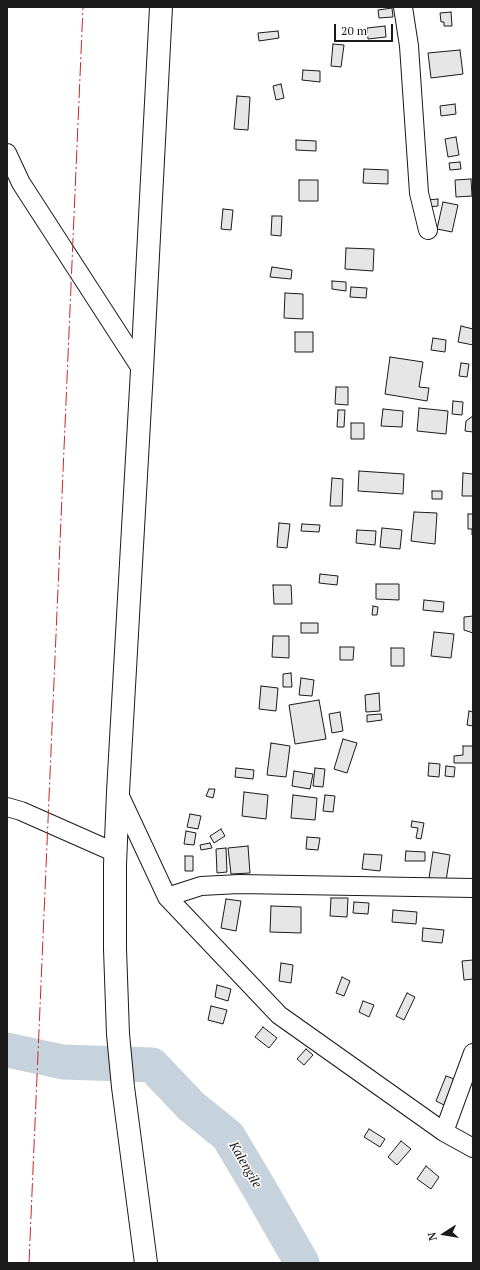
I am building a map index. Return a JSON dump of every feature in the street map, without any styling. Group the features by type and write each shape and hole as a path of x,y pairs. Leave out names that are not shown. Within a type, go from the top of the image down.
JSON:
{"highway":[{"path":"146,1263 123,1087 118,1034 115,949 116,853 118,792 162,7"}],"street":[{"path":"403,7 409,46 419,192 428,230"},
{"path":"7,153 22,183 142,370"},
{"path":"118,792 167,897 279,1014 444,1132 473,1148"},
{"path":"7,807 21,811 116,853"},
{"path":"167,897 201,886 239,884 473,888"},
{"path":"444,1132 473,1053"}],"building":[{"path":"392,8 393,17 379,18 378,10"},
{"path":"451,12 452,26 444,26 444,22 441,22 440,13"},
{"path":"385,26 386,37 368,39 367,28"},
{"path":"278,31 279,38 259,41 258,33"},
{"path":"333,44 344,45 341,67 331,66"},
{"path":"460,50 463,74 431,78 428,53"},
{"path":"303,70 320,71 320,82 302,80"},
{"path":"281,84 284,98 276,100 273,86"},
{"path":"237,96 250,97 248,130 234,129"},
{"path":"455,104 456,114 441,116 440,106"},
{"path":"456,137 459,155 448,157 445,139"},
{"path":"296,140 316,141 316,151 296,150"},
{"path":"460,162 461,169 450,170 449,163"},
{"path":"364,169 388,170 388,184 363,183"},
{"path":"471,179 472,196 456,197 455,180"},
{"path":"299,180 318,180 318,201 299,201"},
{"path":"438,199 438,206 427,207 427,200"},
{"path":"443,202 458,205 452,232 437,229"},
{"path":"223,209 233,210 231,230 221,229"},
{"path":"272,216 282,216 281,236 271,235"},
{"path":"346,248 374,249 373,271 345,269"},
{"path":"272,267 292,270 291,279 270,277"},
{"path":"332,281 346,282 346,291 332,289"},
{"path":"351,287 367,288 366,298 350,297"},
{"path":"285,293 303,294 303,319 284,318"},
{"path":"461,326 473,329 473,345 458,342"},
{"path":"295,332 313,332 313,352 295,352"},
{"path":"433,338 446,340 445,352 431,350"},
{"path":"390,357 423,362 419,387 429,388 427,401 385,394"},
{"path":"461,363 469,364 467,377 459,376"},
{"path":"336,387 348,387 348,405 335,404"},
{"path":"453,401 463,402 462,415 452,414"},
{"path":"419,408 448,411 446,434 417,431"},
{"path":"383,409 403,411 402,427 381,426"},
{"path":"338,410 345,410 344,427 337,427"},
{"path":"473,416 473,432 465,431 466,421"},
{"path":"351,423 364,423 364,439 351,439"},
{"path":"359,471 404,474 403,494 358,491"},
{"path":"463,473 473,474 473,496 462,496"},
{"path":"332,478 343,479 342,506 330,506"},
{"path":"432,491 442,491 442,499 432,499"},
{"path":"414,512 437,513 435,544 411,541"},
{"path":"468,514 473,514 473,535 472,529 468,529"},
{"path":"279,523 290,524 287,548 277,547"},
{"path":"302,524 320,525 319,532 301,531"},
{"path":"382,528 402,530 400,549 380,547"},
{"path":"357,530 376,531 375,545 356,543"},
{"path":"320,574 338,576 337,585 319,583"},
{"path":"376,584 399,584 399,600 376,599"},
{"path":"273,585 291,585 292,604 274,604"},
{"path":"424,600 444,602 443,612 423,610"},
{"path":"373,606 378,607 377,615 372,615"},
{"path":"473,616 473,633 464,630 464,617"},
{"path":"301,623 318,623 318,633 301,633"},
{"path":"434,632 454,634 451,658 431,656"},
{"path":"273,636 289,636 289,658 272,657"},
{"path":"340,647 354,647 353,660 340,660"},
{"path":"391,648 404,648 404,666 391,666"},
{"path":"291,673 292,687 283,687 283,674"},
{"path":"301,678 314,680 312,696 299,695"},
{"path":"261,686 278,688 276,711 259,709"},
{"path":"379,693 380,711 366,712 365,695"},
{"path":"319,700 326,739 295,744 289,705"},
{"path":"469,711 473,712 473,726 467,725"},
{"path":"340,712 343,731 332,733 329,714"},
{"path":"381,714 382,720 367,722 367,715"},
{"path":"343,739 357,743 347,773 334,769"},
{"path":"271,743 290,746 286,777 267,775"},
{"path":"463,746 473,746 473,763 454,763 454,756 463,755"},
{"path":"429,763 440,764 439,777 428,776"},
{"path":"446,766 455,767 454,777 445,776"},
{"path":"236,768 254,770 253,779 235,777"},
{"path":"315,768 325,769 323,787 313,786"},
{"path":"294,771 313,774 310,789 292,786"},
{"path":"209,789 215,789 213,798 206,796"},
{"path":"244,792 268,795 266,819 242,816"},
{"path":"293,795 317,798 315,820 291,818"},
{"path":"325,795 335,796 333,812 323,811"},
{"path":"190,814 201,816 198,829 187,827"},
{"path":"412,821 424,823 421,839 416,838 418,828 411,827"},
{"path":"221,829 225,836 214,843 210,836"},
{"path":"186,831 196,833 194,845 184,844"},
{"path":"307,837 320,838 318,850 306,849"},
{"path":"210,843 212,848 201,850 200,845"},
{"path":"248,846 250,873 231,874 228,848"},
{"path":"226,848 227,872 217,873 216,849"},
{"path":"406,851 425,852 425,861 405,861"},
{"path":"433,852 450,855 446,881 429,878"},
{"path":"364,854 382,855 380,871 362,869"},
{"path":"185,856 193,856 193,871 185,871"},
{"path":"331,898 348,898 347,917 330,916"},
{"path":"226,899 241,901 236,931 221,928"},
{"path":"354,902 369,903 368,914 353,913"},
{"path":"271,906 301,907 301,933 270,932"},
{"path":"393,910 417,912 416,924 392,922"},
{"path":"423,928 444,930 442,943 422,941"},
{"path":"473,960 473,979 464,980 462,961"},
{"path":"281,963 293,965 291,983 279,981"},
{"path":"342,977 350,981 344,996 336,993"},
{"path":"217,985 231,989 228,1001 215,997"},
{"path":"407,993 415,997 404,1020 396,1016"},
{"path":"363,1001 374,1005 369,1017 359,1012"},
{"path":"211,1006 227,1010 223,1024 208,1020"},
{"path":"263,1027 277,1038 269,1048 255,1037"},
{"path":"306,1049 313,1055 304,1065 297,1059"},
{"path":"446,1076 454,1079 444,1105 436,1101"},
{"path":"369,1129 385,1139 380,1147 364,1137"},
{"path":"401,1141 411,1149 397,1165 388,1157"},
{"path":"426,1166 439,1177 431,1189 417,1179"}],"waterway":[{"name":"Kalengile","path":"7,1050 63,1062 152,1065 191,1106 228,1136 302,1263"}],"power":[{"path":"29,1263 83,7"}]}
